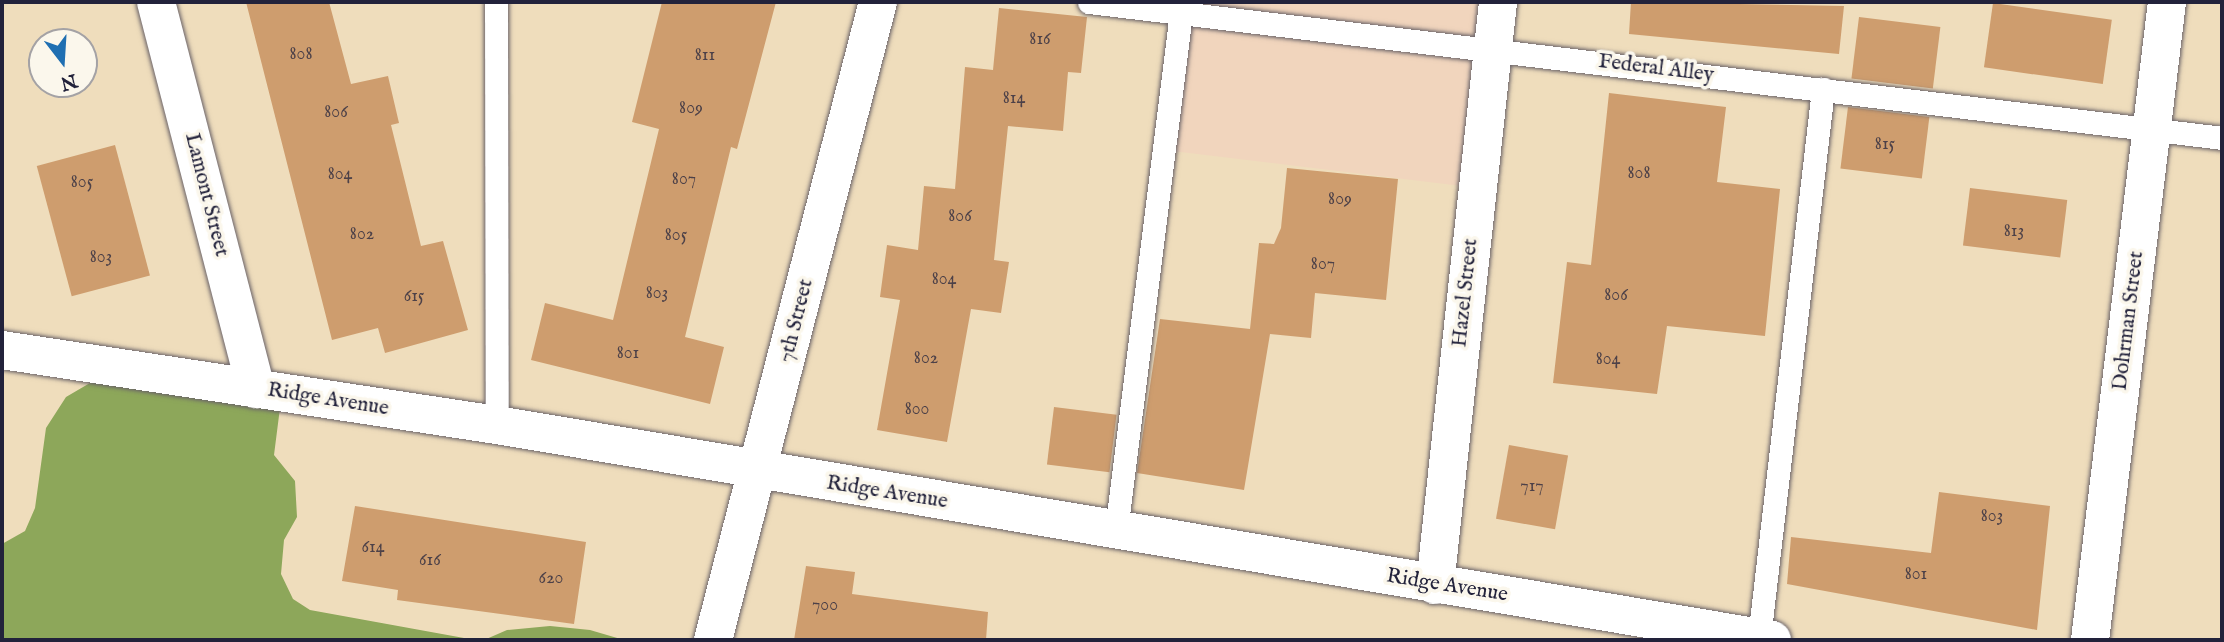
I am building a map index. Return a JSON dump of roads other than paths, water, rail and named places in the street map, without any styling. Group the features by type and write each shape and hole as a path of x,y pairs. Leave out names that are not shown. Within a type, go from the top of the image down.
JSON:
{"street":[{"name":"Lamont Street","path":"156,2 256,389"},
{"name":"7th Street","path":"713,640 759,471 878,2"},
{"name":"Hazel Street","path":"1436,584 1497,2"},
{"name":"Dohrman Street","path":"2090,640 2167,2"},
{"name":"Ridge Avenue","path":"2,350 497,425 1765,639"}],"lane":[{"path":"496,2 497,425"},
{"name":"Federal Alley","path":"1089,2 2222,138"},
{"path":"1116,531 1181,13"},
{"path":"1765,639 1823,89"}]}
